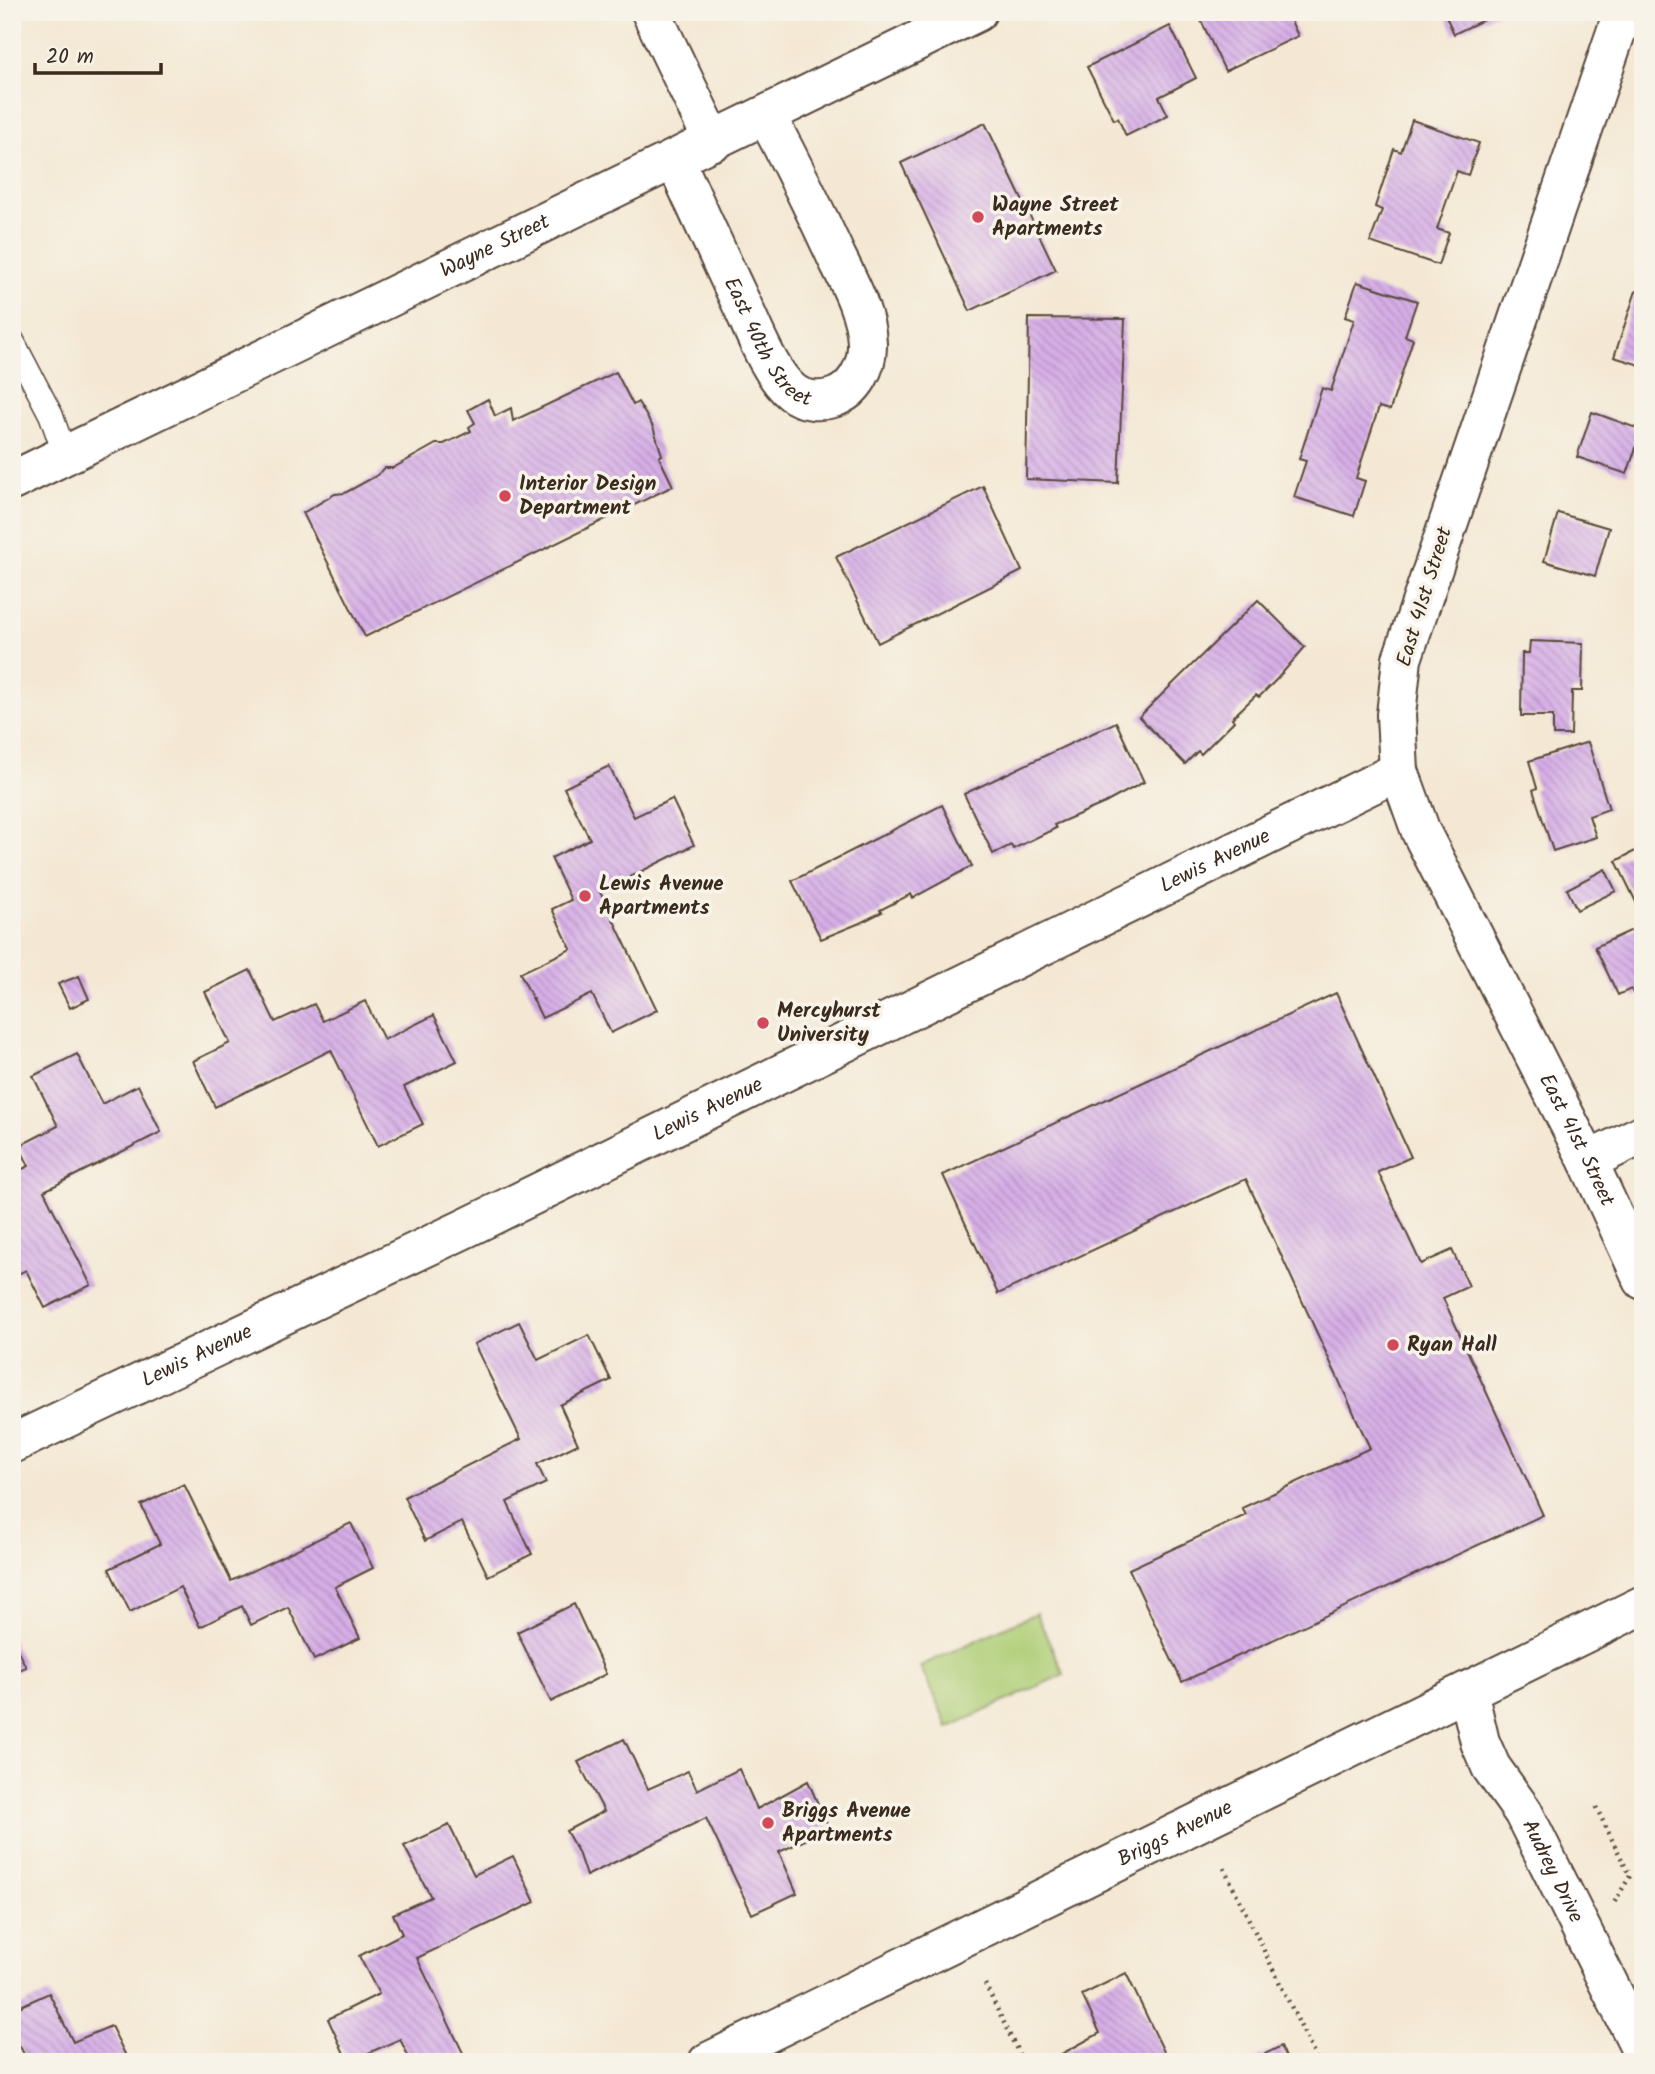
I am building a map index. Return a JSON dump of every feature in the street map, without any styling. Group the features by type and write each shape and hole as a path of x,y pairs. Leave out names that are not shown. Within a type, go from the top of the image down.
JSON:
{"street":[{"path":"651,12 713,141"},
{"name":"Wayne Street","path":"12,481 977,12"},
{"name":"East 41st Street","path":"1623,12 1402,659 1396,715 1399,771 1421,832 1588,1161 1643,1280"},
{"name":"East 40th Street","path":"675,159 754,331 783,382 794,394 809,400 826,400 840,396 863,371 866,359 865,327 840,264 766,115"},
{"name":"Lewis Avenue","path":"12,1444 466,1227 1399,771"},
{"path":"1588,1161 1643,1134"},
{"name":"Briggs Avenue","path":"708,2062 1643,1605"},
{"name":"Audrey Drive","path":"1468,1691 1480,1742 1491,1767 1523,1812 1643,2053"}],"lane":[{"path":"12,340 51,415 65,455"}],"path":[{"path":"1596,1807 1630,1875 1612,1907"},
{"path":"1224,1868 1318,2062"},
{"path":"985,1984 1023,2062"}],"green space":[{"path":"1036,1613 1064,1674 948,1728 920,1666"}],"building":[{"path":"1197,12 1287,12 1298,36 1225,71"},
{"path":"1444,12 1500,12 1454,34"},
{"path":"1170,26 1196,78 1159,97 1168,115 1126,136 1118,118 1114,120 1087,67"},
{"path":"1412,120 1479,143 1468,175 1457,171 1437,229 1449,233 1438,265 1370,242 1382,210 1375,207 1394,149 1401,152"},
{"name":"Wayne Street Apartments","path":"985,123 1056,270 970,311 901,163"},
{"path":"1357,282 1417,301 1405,336 1413,339 1390,410 1379,407 1356,478 1365,481 1354,516 1294,497 1306,461 1299,459 1322,388 1331,391 1354,320 1345,317"},
{"path":"1636,291 1643,293 1643,366 1614,357"},
{"path":"1029,318 1125,319 1118,483 1026,479"},
{"path":"616,372 633,405 638,402 653,427 662,455 659,457 673,486 365,637 303,513 335,494 345,493 376,476 385,468 393,468 436,444 444,444 471,431 469,427 475,423 468,410 488,399 495,416 511,408 513,421"},
{"path":"1592,412 1642,430 1627,474 1577,457"},
{"path":"983,486 1022,571 878,643 836,557"},
{"path":"1558,513 1609,528 1595,576 1544,561"},
{"path":"1258,600 1305,647 1259,697 1256,695 1232,718 1234,721 1201,754 1198,751 1185,764 1139,717"},
{"path":"1530,641 1583,643 1582,691 1572,691 1571,735 1553,735 1553,716 1521,716 1522,653 1529,653"},
{"path":"1116,722 1144,782 1105,803 1054,825 1056,828 1013,849 1011,845 993,854 964,794"},
{"path":"1588,742 1609,809 1589,816 1596,837 1553,851 1533,790 1537,788 1529,761"},
{"name":"Lewis Avenue Apartments","path":"609,766 634,817 672,799 694,845 600,892 657,1010 611,1033 592,994 542,1018 520,973 571,949 552,909 571,900 551,858 590,839 564,788"},
{"path":"942,805 972,866 913,898 911,894 860,923 821,939 792,881"},
{"path":"1643,847 1643,898 1636,902 1616,861"},
{"path":"1605,869 1616,891 1577,910 1567,889"},
{"path":"1643,925 1643,1000 1640,994 1635,997 1631,989 1618,995 1595,947"},
{"path":"250,970 275,1022 314,1004 323,1021 365,1001 384,1040 434,1015 457,1061 404,1087 423,1124 378,1146 331,1050 215,1107 193,1061 230,1043 205,992"},
{"path":"79,976 89,999 70,1008 58,984"},
{"name":"Ryan Hall","path":"1336,993 1411,1157 1378,1172 1421,1264 1452,1250 1469,1286 1443,1298 1543,1515 1182,1682 1129,1569 1246,1515 1242,1508 1370,1448 1246,1179 998,1294 943,1175"},
{"path":"77,1054 102,1104 138,1085 161,1132 44,1191 91,1285 45,1308 26,1270 12,1277 12,1174 29,1166 19,1146 58,1126 33,1076"},
{"path":"519,1322 538,1360 589,1335 611,1380 560,1405 578,1444 537,1464 546,1483 507,1502 532,1554 488,1576 462,1522 425,1541 404,1497 521,1439 474,1344"},
{"path":"184,1484 231,1581 351,1523 373,1568 335,1587 360,1638 314,1660 288,1607 251,1625 242,1606 200,1627 180,1587 130,1612 109,1569 160,1544 141,1505"},
{"path":"574,1604 606,1674 551,1702 517,1632"},
{"path":"12,1639 26,1667 12,1673"},
{"name":"Briggs Avenue Apartments","path":"624,1739 648,1789 688,1771 697,1790 739,1769 757,1809 808,1781 829,1829 779,1852 797,1893 752,1914 706,1818 586,1876 578,1852 566,1831 604,1811 578,1762"},
{"path":"449,1825 474,1875 513,1856 535,1902 417,1958 464,2055 449,2062 411,2062 400,2039 348,2062 328,2019 379,1994 359,1956 402,1934 393,1914 431,1897 404,1846"},
{"path":"1126,1973 1169,2062 1047,2062 1100,2033 1082,1995"},
{"path":"49,1993 73,2042 111,2026 129,2062 28,2062 12,2031 12,2010"},
{"path":"1281,2046 1288,2062 1249,2062"}],"place":[{"name":"Wayne Street Apartments","path":"978,217"},
{"name":"Interior Design Department","path":"505,496"},
{"name":"Lewis Avenue Apartments","path":"585,896"},
{"name":"Mercyhurst University","path":"763,1023"},
{"name":"Ryan Hall","path":"1393,1345"},
{"name":"Briggs Avenue Apartments","path":"768,1823"}]}
